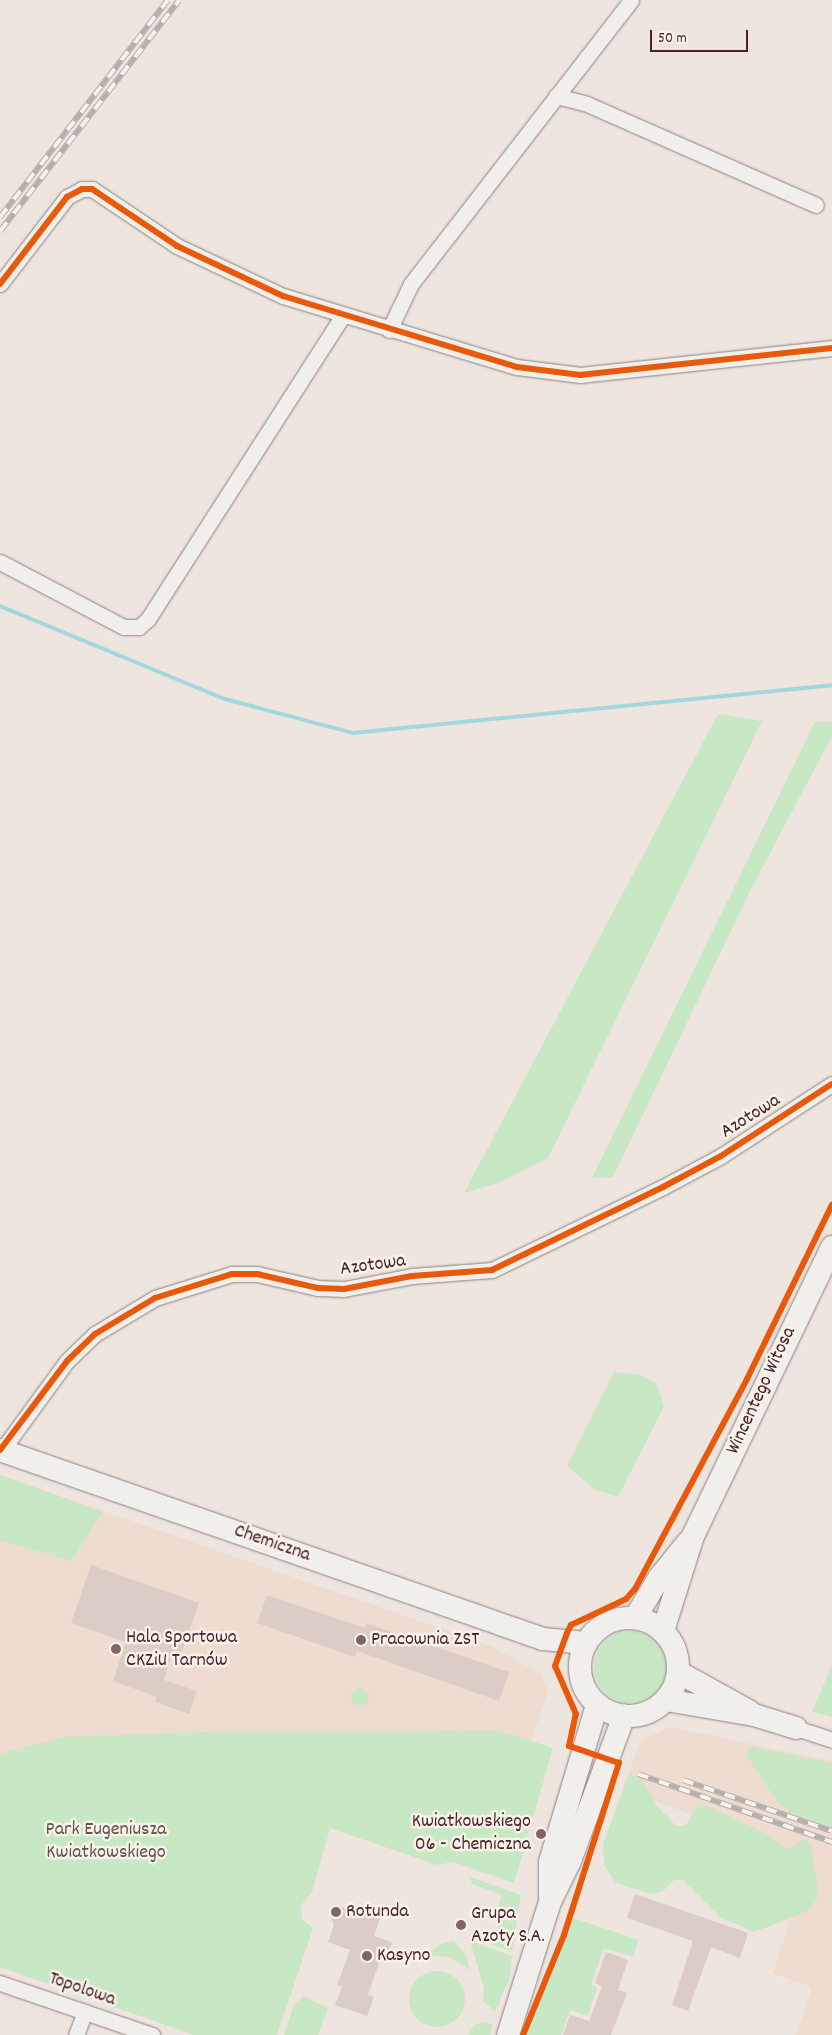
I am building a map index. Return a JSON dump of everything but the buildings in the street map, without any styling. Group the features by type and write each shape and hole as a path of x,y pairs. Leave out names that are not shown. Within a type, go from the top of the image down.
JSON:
{"main road":[{"name":"Wincentego Witosa","path":"663,1631 693,1536 832,1247"},
{"name":"Chemiczna","path":"1,1450 543,1639 586,1643"},
{"name":"Wincentego Witosa","path":"634,1618 659,1578 693,1536"},
{"path":"634,1618 663,1631 677,1654 678,1672 666,1700 647,1713 624,1716 597,1705 584,1688 579,1668 586,1643 601,1626 634,1618"},
{"name":"Chemiczna","path":"543,1639 579,1668"},
{"path":"678,1672 714,1689 754,1715"},
{"path":"666,1700 754,1715 796,1728"},
{"path":"550,1902 550,1862 597,1705"},
{"path":"508,2035 550,1902 570,1861 624,1716"}],"street":[{"path":"390,330 411,284 631,0"},
{"path":"556,96 588,104 816,205"},
{"path":"0,284 67,197 82,189 92,189 177,246 223,270 283,296 517,367 580,375 832,348"},
{"path":"0,562 124,627 139,627 148,619 343,315"},
{"name":"Azotowa","path":"1,1450 67,1360 95,1334 155,1298 232,1274 257,1274 318,1288 344,1289 412,1276 492,1270 664,1187 721,1156 832,1084"},
{"path":"796,1728 832,1740"},
{"name":"Topolowa","path":"0,1983 152,2035"},
{"path":"76,2035 85,2012"}],"shaded area":[{"path":"0,1475 491,1646 541,1674 548,1692 531,1741 500,1731 0,1754"},
{"path":"671,1727 832,1761 832,2035 796,2035 812,1987 773,1973 804,1877 753,1835 622,1790 641,1740"}],"green space":[{"path":"718,714 762,721 548,1158 498,1183 464,1193"},
{"path":"815,722 832,722 832,736 750,891 613,1177 592,1178"},
{"path":"614,1372 641,1375 656,1383 664,1406 618,1497 594,1489 567,1466"},
{"path":"0,1475 103,1512 71,1561 0,1540"},
{"path":"630,1631 650,1637 660,1647 666,1667 660,1687 650,1697 630,1703 610,1697 600,1687 594,1667 600,1647 610,1637"},
{"path":"832,1665 832,1717 812,1712"},
{"path":"360,1688 366,1691 369,1697 366,1703 360,1706 354,1703 351,1697 354,1691"},
{"name":"Park Eugeniusza Kwiatkowskiego","path":"500,1731 553,1748 514,1883 453,1862 437,1865 330,1828 312,1892 301,1905 302,1919 313,1928 277,2035 194,2035 0,1967 0,1754 65,1737 206,1732"},
{"path":"749,1746 832,1763 832,1827 789,1812 777,1801 746,1755"},
{"path":"629,1774 642,1779 657,1806 676,1826 686,1825 697,1806 703,1804 767,1834 783,1847 789,1849 804,1839 810,1844 819,1895 808,1911 754,1932 720,1917 683,1880 674,1880 663,1891 651,1894 616,1883 604,1865 603,1844"},
{"path":"470,1877 521,1895 512,1951 491,1945 505,1909 498,1906 502,1895 472,1884"},
{"path":"573,1918 639,1940 633,1957 604,1948 591,1985 597,1988 588,2016 570,2010 561,2035 526,2035"},
{"path":"454,1941 466,1956 470,1970 449,1957 426,1955 441,1944"},
{"path":"470,1941 512,1956 509,1979 495,2012 483,2001 484,1987"},
{"path":"437,1971 448,1973 457,1979 463,1988 465,1999 463,2010 457,2019 448,2025 437,2027 426,2025 417,2019 411,2010 409,1999 411,1988 417,1979 426,1973"},
{"path":"303,1996 328,2008 318,2035 284,2035 294,2005"},
{"path":"484,2022 493,2025 490,2035 468,2035 474,2025"}],"waterway":[{"path":"0,606 225,699 353,733 832,685"}],"railway":[{"path":"0,217 168,0"},
{"path":"0,231 179,0"},
{"path":"638,1774 832,1842"},
{"path":"683,1780 832,1831"}],"cycle path":[{"path":"0,284 67,197 82,189 92,189 177,246 283,296 517,367 580,375 832,348"},
{"path":"0,1450 67,1361 95,1334 155,1298 232,1274 257,1274 318,1288 344,1289 412,1276 492,1270 663,1187 721,1156 832,1084"},
{"path":"523,2035 564,1935 619,1763 569,1746 576,1714 555,1666 567,1633 571,1625 626,1599 635,1589 747,1379 832,1205"}],"place":[{"name":"Pracownia ZST","path":"361,1640"},
{"name":"Hala Sportowa CKZiU Tarnów","path":"116,1649"},
{"name":"Kwiatkowskiego 06 - Chemiczna","path":"541,1834"},
{"name":"Rotunda","path":"336,1912"},
{"name":"Grupa Azoty S.A.","path":"461,1925"},
{"name":"Kasyno","path":"367,1956"}]}
